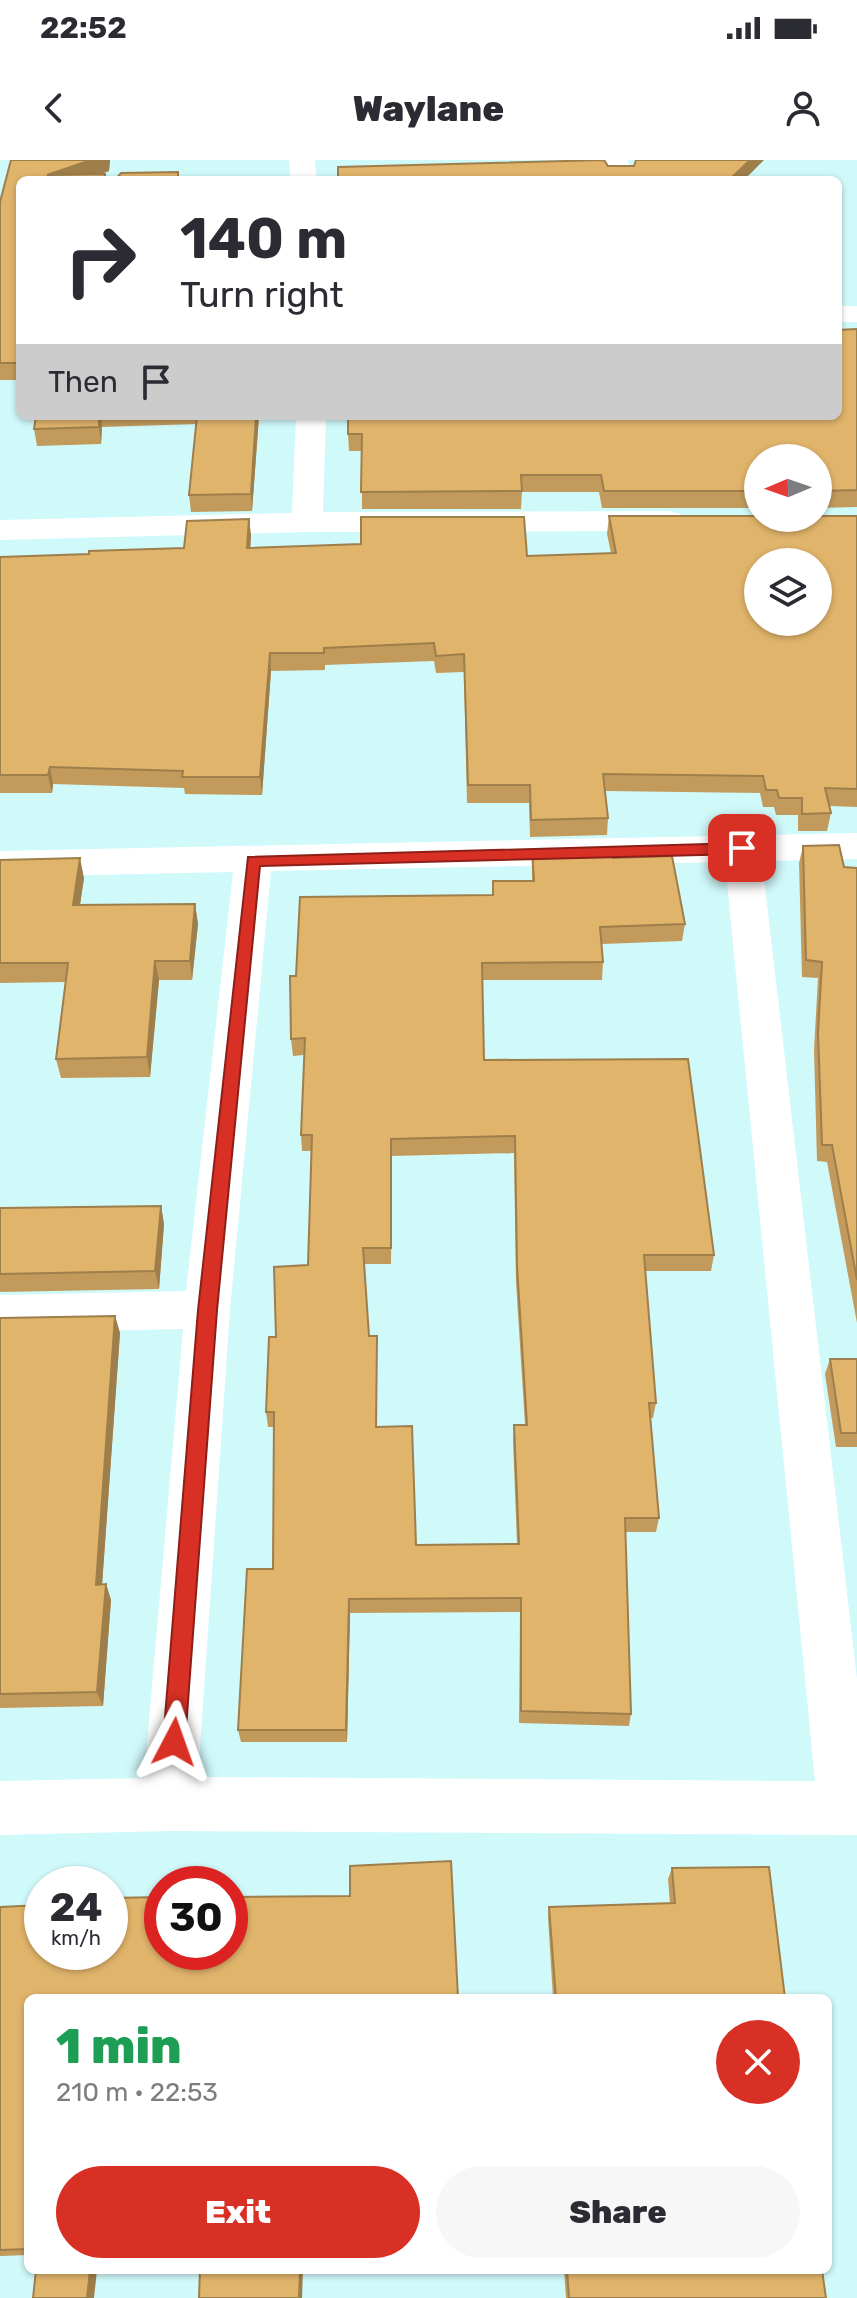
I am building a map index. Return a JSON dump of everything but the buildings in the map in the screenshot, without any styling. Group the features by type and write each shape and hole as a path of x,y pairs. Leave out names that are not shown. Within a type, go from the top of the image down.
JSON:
{"street":[{"path":"307,522 311,420"},
{"path":"0,530 307,522 700,521"},
{"path":"0,864 857,846"},
{"path":"0,1808 169,1804 851,1808 742,848"},
{"path":"169,1804 207,1310 253,860"},
{"path":"0,1314 207,1310"}],"route":[{"path":"174,1742 207,1310 253,860 742,848"}]}
